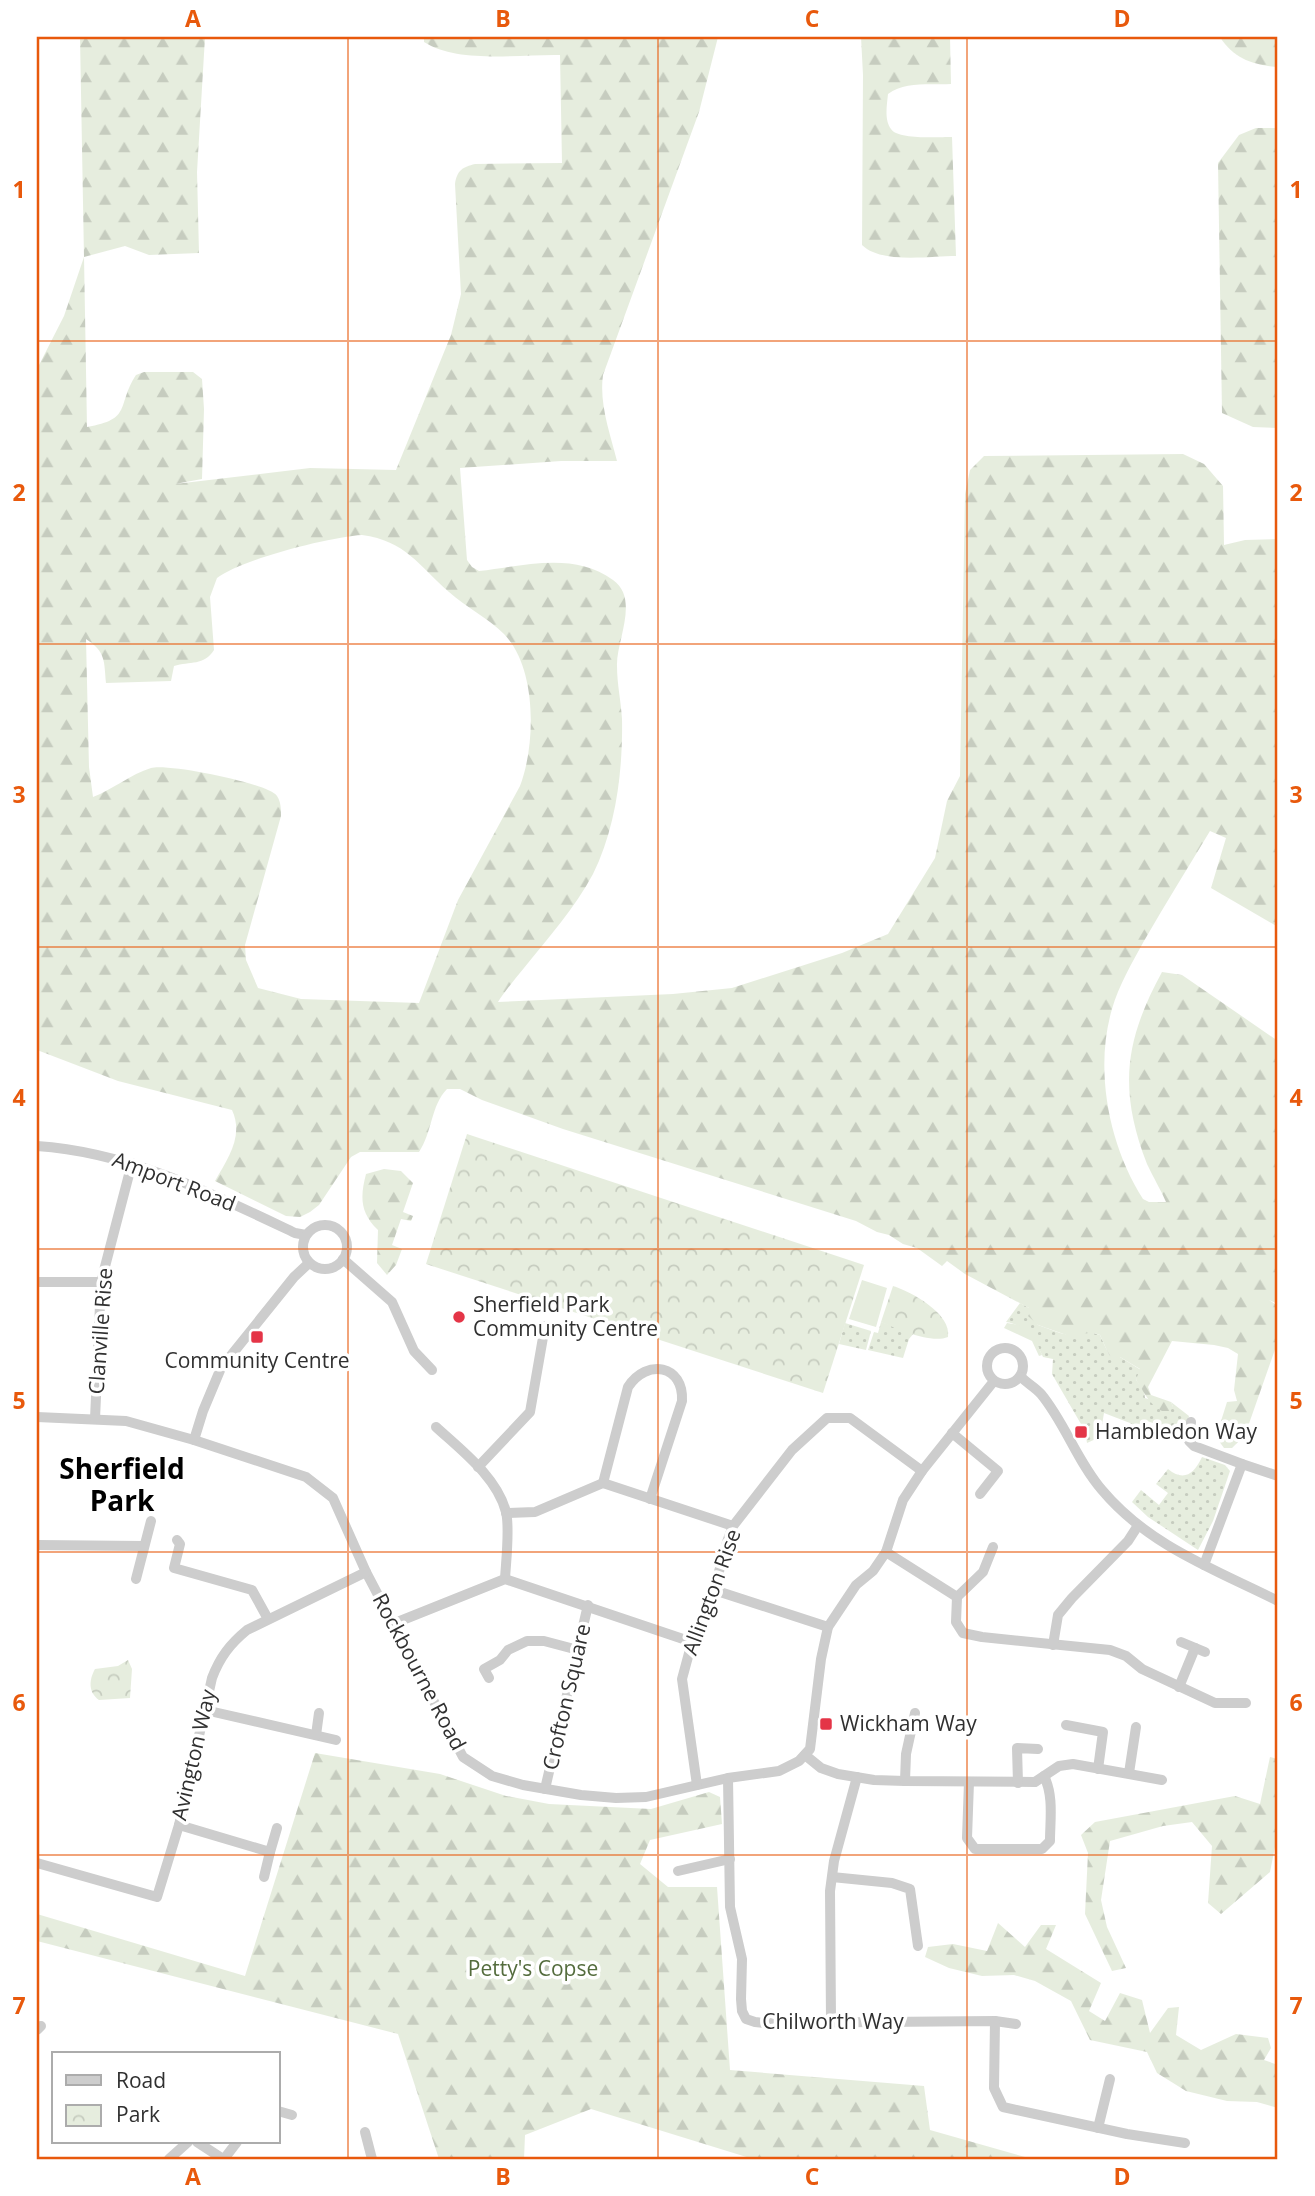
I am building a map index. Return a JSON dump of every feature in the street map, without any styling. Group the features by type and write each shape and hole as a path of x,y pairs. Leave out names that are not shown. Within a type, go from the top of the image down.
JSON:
{"street":[{"name":"Amport Road","path":"37,1146 99,1154 132,1163 191,1185 296,1233 306,1235"},
{"name":"Clanville Rise","path":"95,1419 101,1282 132,1163"},
{"path":"327,1225 338,1229 346,1241 343,1259 329,1268 319,1268 309,1263 303,1248 306,1235 317,1226 327,1225"},
{"path":"343,1259 391,1302 414,1351 432,1370"},
{"path":"194,1440 221,1368 309,1263"},
{"path":"37,1282 101,1282"},
{"path":"478,1467 530,1412 545,1326"},
{"path":"1004,1348 1014,1350 1023,1359 1024,1371 1021,1377 1005,1385 994,1381 987,1364 992,1354 1004,1348"},
{"path":"603,1483 628,1387 645,1372 657,1368 668,1371 681,1385 682,1401 650,1499"},
{"path":"1021,1377 1040,1392 1102,1491 1137,1527 1171,1550 1278,1601"},
{"path":"994,1381 922,1471 895,1517 893,1534 886,1552 873,1571 856,1585 828,1628 821,1659 810,1749 805,1755 821,1768 857,1777 905,1781 1035,1782 1059,1766 1073,1764 1162,1780"},
{"name":"Rockbourne Road","path":"37,1416 126,1421 306,1477 333,1498 366,1572 463,1756 492,1776 545,1789 616,1798 646,1797 728,1778 779,1771 805,1755"},
{"name":"Allington Rise","path":"697,1785 682,1679 692,1642 714,1590 733,1526 792,1450 827,1418 850,1419 922,1471"},
{"path":"1191,1422 1189,1441 1194,1446 1278,1476"},
{"path":"436,1427 493,1485 506,1513 505,1578"},
{"path":"952,1433 998,1471 979,1494"},
{"path":"1204,1564 1242,1464"},
{"path":"506,1513 535,1512 603,1483 733,1526"},
{"path":"136,1579 151,1521"},
{"path":"1054,1645 1058,1615 1128,1541 1137,1527"},
{"path":"177,1540 180,1544 174,1568 252,1590 268,1619"},
{"path":"37,1545 144,1546"},
{"path":"993,1547 983,1572 957,1597 956,1622 963,1633 1120,1652 1142,1669 1215,1703 1246,1703"},
{"path":"886,1552 957,1597"},
{"name":"Avington Way","path":"37,1863 157,1897 178,1825 212,1678 220,1658 247,1630 366,1572"},
{"path":"395,1623 505,1578 692,1642"},
{"path":"714,1590 828,1628"},
{"name":"Crofton Square","path":"545,1789 588,1605"},
{"path":"489,1678 484,1669 500,1660 508,1650 527,1641 544,1641 578,1650"},
{"path":"1180,1686 1200,1650 1181,1642"},
{"path":"205,1710 336,1740"},
{"path":"316,1735 319,1713"},
{"path":"905,1781 906,1755 915,1713"},
{"path":"1066,1725 1103,1732 1098,1769"},
{"path":"1129,1773 1136,1727"},
{"path":"1018,1783 1017,1748 1038,1749"},
{"path":"969,1782 967,1838 975,1849 1042,1849 1049,1841 1051,1803 1050,1787 1044,1776"},
{"path":"831,2021 829,1939 832,1877 842,1826 857,1777"},
{"name":"Chilworth Way","path":"728,1778 730,1907 742,1959 741,1999 744,2016 755,2022 995,2021 1016,2024"},
{"path":"178,1825 270,1852"},
{"path":"264,1877 277,1828"},
{"path":"678,1871 730,1859"},
{"path":"832,1877 892,1882 910,1889 918,1946"},
{"path":"995,2021 994,2088 1003,2107 1098,2128 1185,2143"},
{"path":"1098,2128 1110,2079"},
{"path":"280,2112 292,2115"},
{"path":"365,2132 372,2159"},
{"path":"169,2159 186,2144"},
{"path":"200,2144 223,2159 235,2144"}],"green space":[{"path":"80,37 205,37 197,172 199,253 149,255 125,246 84,257"},
{"path":"424,37 718,37 699,112 603,375 604,408 617,461 561,461 460,468 467,560 472,567 479,571 548,563 582,566 613,580 621,588 626,609 617,666 622,719 621,758 613,818 607,838 593,874 578,899 498,1002 673,994 732,988 842,953 888,934 935,858 947,801 960,776 965,494 970,470 984,456 1183,454 1204,464 1223,486 1224,545 1245,540 1278,539 1278,927 1211,888 1226,838 1210,831 1144,941 1118,991 1107,1033 1105,1082 1114,1132 1131,1178 1143,1199 1149,1202 1166,1202 1147,1164 1138,1137 1129,1088 1133,1043 1140,1020 1162,972 1182,975 1278,1041 1278,1304 1269,1300 1278,1306 1278,1341 1245,1435 1232,1448 1224,1448 1216,1437 1227,1402 1237,1401 1234,1390 1238,1354 1228,1348 1172,1341 1148,1387 1151,1395 1171,1402 1173,1407 1169,1411 1162,1411 1149,1400 1136,1380 1140,1369 1120,1357 1117,1360 1109,1355 1100,1335 1088,1333 1078,1339 1038,1325 1028,1316 1029,1308 965,1274 947,1261 942,1266 917,1248 856,1221 563,1129 482,1100 460,1089 447,1089 442,1096 419,1152 360,1152 351,1157 319,1205 300,1217 286,1216 215,1181 233,1147 236,1129 232,1110 118,1081 37,1050 37,369 64,316 84,257 87,427 111,420 117,415 136,375 144,372 193,372 202,379 202,479 175,484 310,468 396,470 451,335 461,294 455,184 457,175 464,168 475,164 562,163 560,55 472,56 438,49 424,42","holes":["362,535 377,538 410,556 449,592 498,628 515,649 528,686 531,728 529,749 520,786 458,900 419,1003 301,999 258,988 246,960 245,945 281,816 277,796 256,785 237,780 161,767 144,771 93,797 89,767 86,639 101,653 106,683 171,681 174,666 201,661 214,650 210,597 217,578 246,564 309,544"]},
{"path":"861,37 950,37 951,84 918,84 902,87 888,94 887,121 895,133 902,135 952,137 956,256 893,257 870,251 862,245"},
{"path":"1220,37 1278,37 1278,67 1245,60 1231,51"},
{"path":"1256,128 1278,128 1278,428 1253,427 1222,413 1218,163 1239,135"},
{"path":"467,1134 864,1265 823,1393 426,1264"},
{"path":"384,1169 401,1171 413,1183 403,1212 413,1216 411,1221 401,1219 392,1245 402,1249 396,1265 387,1275 377,1263 378,1230 365,1211 362,1197 366,1174"},
{"path":"862,1280 887,1288 876,1327 849,1319"},
{"path":"893,1286 910,1293 937,1312 948,1328 948,1337 924,1337 881,1322"},
{"path":"1020,1303 1029,1308 1038,1325 1069,1335 1090,1332 1100,1335 1109,1355 1120,1357 1141,1370 1136,1380 1144,1390 1145,1398 1173,1407 1171,1402 1189,1416 1184,1434 1175,1436 1147,1421 1135,1428 1130,1423 1104,1413 1100,1437 1087,1443 1085,1431 1052,1374 1053,1359 1043,1357 1033,1339 1019,1326 1006,1322"},
{"path":"881,1322 914,1333 909,1339 903,1358 868,1350 874,1332 878,1333"},
{"path":"845,1323 871,1331 866,1350 839,1344"},
{"path":"1007,1323 1026,1326 1042,1355 1039,1356 1032,1341 1004,1328"},
{"path":"1202,1457 1225,1465 1230,1471 1213,1521 1198,1550 1148,1517 1132,1502 1141,1490 1159,1505 1168,1493 1156,1484 1168,1469 1179,1475 1188,1474 1196,1468"},
{"path":"128,1660 132,1669 130,1698 99,1700 91,1686 95,1669 118,1666"},
{"name":"Petty's Copse","path":"315,1753 440,1774 506,1796 549,1804 651,1809 709,1792 720,1797 722,1824 650,1840 640,1864 668,1887 717,1887 730,2070 924,2086 930,2130 1032,2159 753,2159 591,2109 525,2135 524,2159 439,2159 398,2034 37,1941 37,1914 245,1976"},
{"path":"1270,1757 1278,1759 1278,1832 1270,1872 1221,1914 1208,1903 1212,1846 1192,1822 1163,1826 1110,1841 1101,1900 1107,1927 1126,1968 1112,1971 1085,1914 1088,1853 1081,1835 1095,1822 1235,1796 1260,1804"},
{"path":"998,1923 1025,1947 1041,1925 1056,1925 1046,1949 1101,1983 1089,2011 1105,2021 1120,1993 1142,2000 1150,2033 1168,2008 1179,2007 1176,2035 1201,2050 1236,2034 1268,2038 1271,2048 1264,2060 1278,2065 1278,2108 1257,2102 1227,2101 1186,2091 1157,2073 1147,2052 1090,2040 1071,2001 1035,1981 1014,1975 982,1976 949,1968 925,1957 928,1947 953,1944 987,1951"}],"place":[{"name":"Sherfield Park Community Centre","path":"459,1317"},
{"name":"Community Centre","path":"257,1337"},
{"name":"Hambledon Way","path":"1081,1432"},
{"name":"Wickham Way","path":"826,1724"}],"district":[{"name":"Sherfield Park","path":"122,1485"}]}
